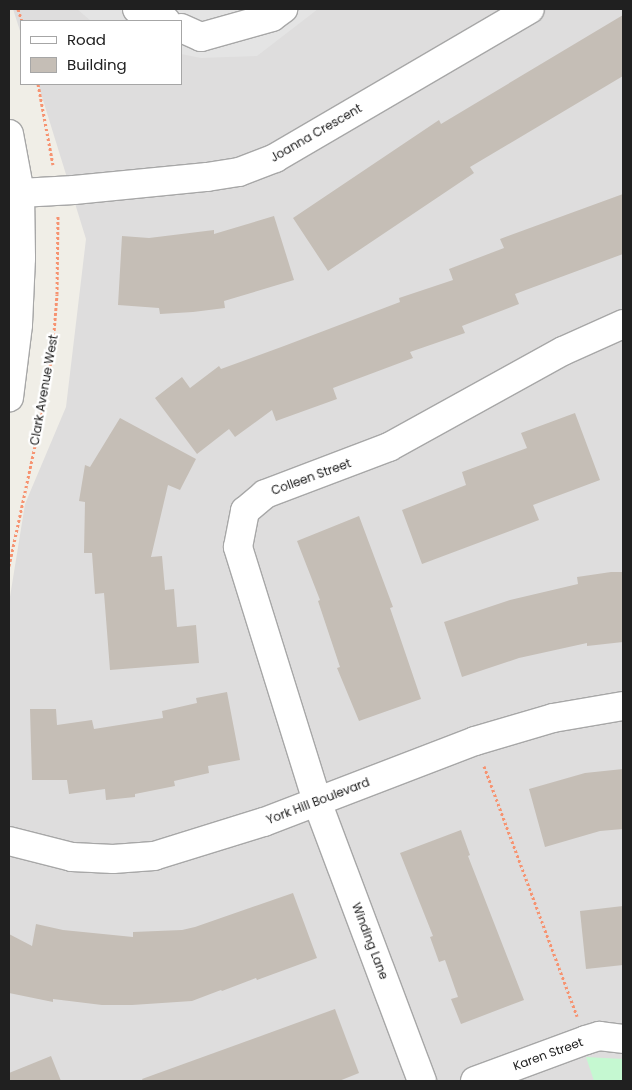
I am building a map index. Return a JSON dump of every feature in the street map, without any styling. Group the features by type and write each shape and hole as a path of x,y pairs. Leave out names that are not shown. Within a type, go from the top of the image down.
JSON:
{"street":[{"path":"137,9 164,20"},
{"path":"182,28 201,37 272,17 282,9"},
{"name":"Joanna Crescent","path":"20,193 74,190 207,177 239,172 275,158 530,9"},
{"path":"9,134 20,193 21,258 18,325 9,397"},
{"name":"Colleen Street","path":"317,801 238,547 245,511 266,494 389,447 563,351 623,324"},
{"name":"York Hill Boulevard","path":"9,841 72,857 113,859 154,856 195,845 475,741 553,718 623,706"},
{"name":"Winding Lane","path":"317,801 422,1081"},
{"name":"Karen Street","path":"475,1081 599,1036 623,1039"}],"path":[{"path":"38,85 54,171"},
{"name":"Clark Avenue West","path":"9,566 46,395 53,345 57,294 58,212"},
{"path":"475,741 586,1040"}],"shaded area":[{"path":"13,9 623,9 623,1081 9,1081 9,603 25,504 66,407 86,239 38,85 182,85 182,20 20,20 20,31"},
{"path":"77,9 318,9 257,56 201,58 182,54 182,20 90,20"}],"green space":[{"path":"586,1057 623,1059 623,1081 594,1081"}],"building":[{"path":"623,15 623,76 470,167 474,173 328,271 293,218 439,120 441,124"},
{"path":"623,194 623,254 515,294 519,304 462,326 465,333 410,352 413,358 333,388 337,399 276,421 272,410 235,437 229,429 197,454 155,398 182,377 190,388 219,366 221,369 284,346 400,302 399,298 453,280 449,269 504,248 500,239"},
{"path":"274,216 294,280 224,301 225,308 160,314 159,308 118,305 122,236 149,238 214,230 214,234"},
{"path":"575,413 600,480 533,505 539,520 422,564 402,510 466,485 462,472 527,448 521,433"},
{"path":"120,418 196,459 180,490 168,485 151,557 162,556 165,590 174,589 177,627 196,625 199,663 110,670 104,593 95,594 92,553 84,553 85,502 79,501 85,465 90,467"},
{"path":"359,516 393,607 390,608 421,699 359,721 337,668 340,667 318,601 320,600 297,541"},
{"path":"623,572 623,642 587,646 587,643 519,658 462,677 444,622 510,600 578,584 577,577"},
{"path":"227,692 240,760 208,766 209,773 174,781 175,786 135,794 135,797 106,800 105,789 69,794 67,780 32,780 30,709 56,709 57,725 92,720 94,729 163,718 162,711 197,703 196,698"},
{"path":"623,769 623,829 600,831 545,847 529,789 585,773"},
{"path":"461,830 470,855 468,856 524,1000 461,1024 451,999 458,997 445,960 439,962 430,937 433,936 400,853"},
{"path":"293,893 317,958 257,980 256,978 192,1001 132,1005 102,1005 53,999 53,1002 9,993 9,934 32,946 36,924 63,930 133,937 133,932 182,930 195,927"},
{"path":"623,906 623,965 586,969 580,911"},
{"path":"335,1009 359,1073 339,1081 143,1081 142,1079"},
{"path":"51,1056 61,1081 9,1081 9,1073"}]}
